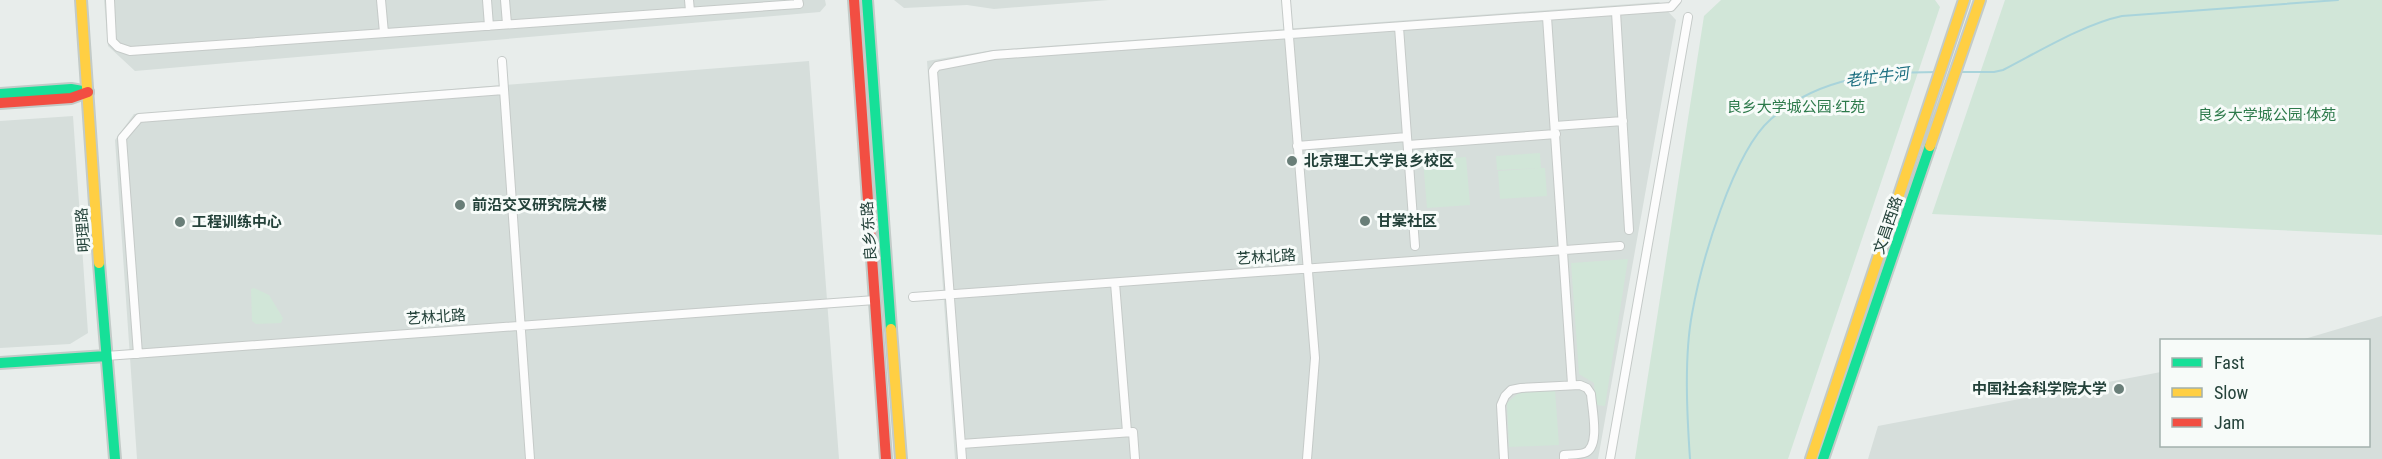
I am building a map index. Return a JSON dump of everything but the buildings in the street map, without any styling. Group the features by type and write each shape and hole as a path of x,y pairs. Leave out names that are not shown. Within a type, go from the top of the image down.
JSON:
{"main road":[{"name":"明理路","path":"81,0 115,459"},
{"name":"良乡东路","path":"854,0 886,459"},
{"name":"良乡东路","path":"867,0 901,459"},
{"name":"文昌西路","path":"1811,459 1964,0"},
{"name":"文昌西路","path":"1823,459 1980,0"},
{"path":"857,37 869,36"},
{"path":"0,94 71,89 88,92"},
{"path":"0,104 71,98 88,92"},
{"name":"艺林北路","path":"0,363 106,356"}],"street":[{"path":"110,0 112,41 118,47 130,51 799,4 798,0"},
{"path":"381,0 384,33"},
{"path":"487,0 489,26"},
{"path":"505,0 507,24"},
{"path":"689,0 690,11"},
{"path":"1286,0 1315,358 1307,459"},
{"path":"962,459 933,72 937,66 994,55 1616,12 1671,7 1677,0"},
{"path":"1616,12 1629,230"},
{"path":"1547,17 1572,384"},
{"path":"1610,459 1688,18"},
{"path":"1399,27 1415,246"},
{"path":"502,61 530,459"},
{"path":"138,354 122,138 139,118 504,90"},
{"path":"1297,146 1407,141 1555,130 1623,121"},
{"name":"艺林北路","path":"914,297 1620,246"},
{"path":"1115,283 1127,432"},
{"name":"艺林北路","path":"106,356 875,300"},
{"path":"1504,459 1501,405 1505,396 1511,390 1521,388 1572,384 1587,388 1591,394 1595,442 1591,449 1584,453 1564,455 1564,459"},
{"path":"961,444 1133,432 1135,459"}],"shaded area":[{"path":"104,0 825,0 826,5 820,12 135,71 108,46"},
{"path":"894,0 1109,0 994,9 967,5 904,8"},
{"name":"北京理工大学良乡校区","path":"1659,2 1676,20 1598,459 955,459 927,61 993,50"},
{"path":"809,61 839,459 137,459 115,140 134,114"},
{"path":"73,116 88,333 70,344 0,348 0,121"},
{"name":"中国社会科学院大学","path":"2382,316 2382,459 1868,459 1878,426 2160,372 2160,447 2370,447 2370,339 2304,339"}],"green space":[{"name":"良乡大学城公园·红苑","path":"1721,0 1935,0 1940,7 1788,459 1635,459 1704,16"},
{"name":"良乡大学城公园·体苑","path":"2005,0 2382,0 2382,235 1932,214"},
{"path":"1540,153 1541,168 1497,170 1496,156"},
{"path":"1466,157 1470,205 1427,208 1423,160"},
{"path":"1545,168 1547,196 1500,199 1498,171"},
{"path":"1628,259 1605,406 1596,405 1594,383 1579,374 1571,263"},
{"path":"254,288 269,295 283,318 281,323 256,324 252,321 251,289"},
{"path":"1555,390 1559,445 1509,447 1507,403 1520,392"}],"waterway":[{"name":"老牤牛河","path":"1958,72 2003,70 2092,25 2122,16 2338,0"},
{"name":"老牤牛河","path":"1690,459 1687,367 1689,331 1696,292 1721,210 1744,156 1757,135 1771,119 1789,105 1829,86 1892,73 1937,72"}],"traffic: fast":[{"path":"867,0 891,329"},
{"path":"0,94 71,89 88,92"},
{"path":"1823,459 1930,146"},
{"path":"99,263 115,459"},
{"path":"0,363 106,356"}],"traffic: slow":[{"path":"81,0 99,263"},
{"path":"1811,459 1964,0"},
{"path":"1930,146 1980,0"},
{"path":"891,329 901,459"}],"traffic: jam":[{"path":"854,0 886,459"},
{"path":"0,103 71,98 88,92"}],"place":[{"name":"北京理工大学良乡校区","path":"1292,161"},
{"name":"前沿交叉研究院大楼","path":"460,205"},
{"name":"甘棠社区","path":"1365,221"},
{"name":"工程训练中心","path":"180,222"},
{"name":"中国社会科学院大学","path":"2119,389"}]}
